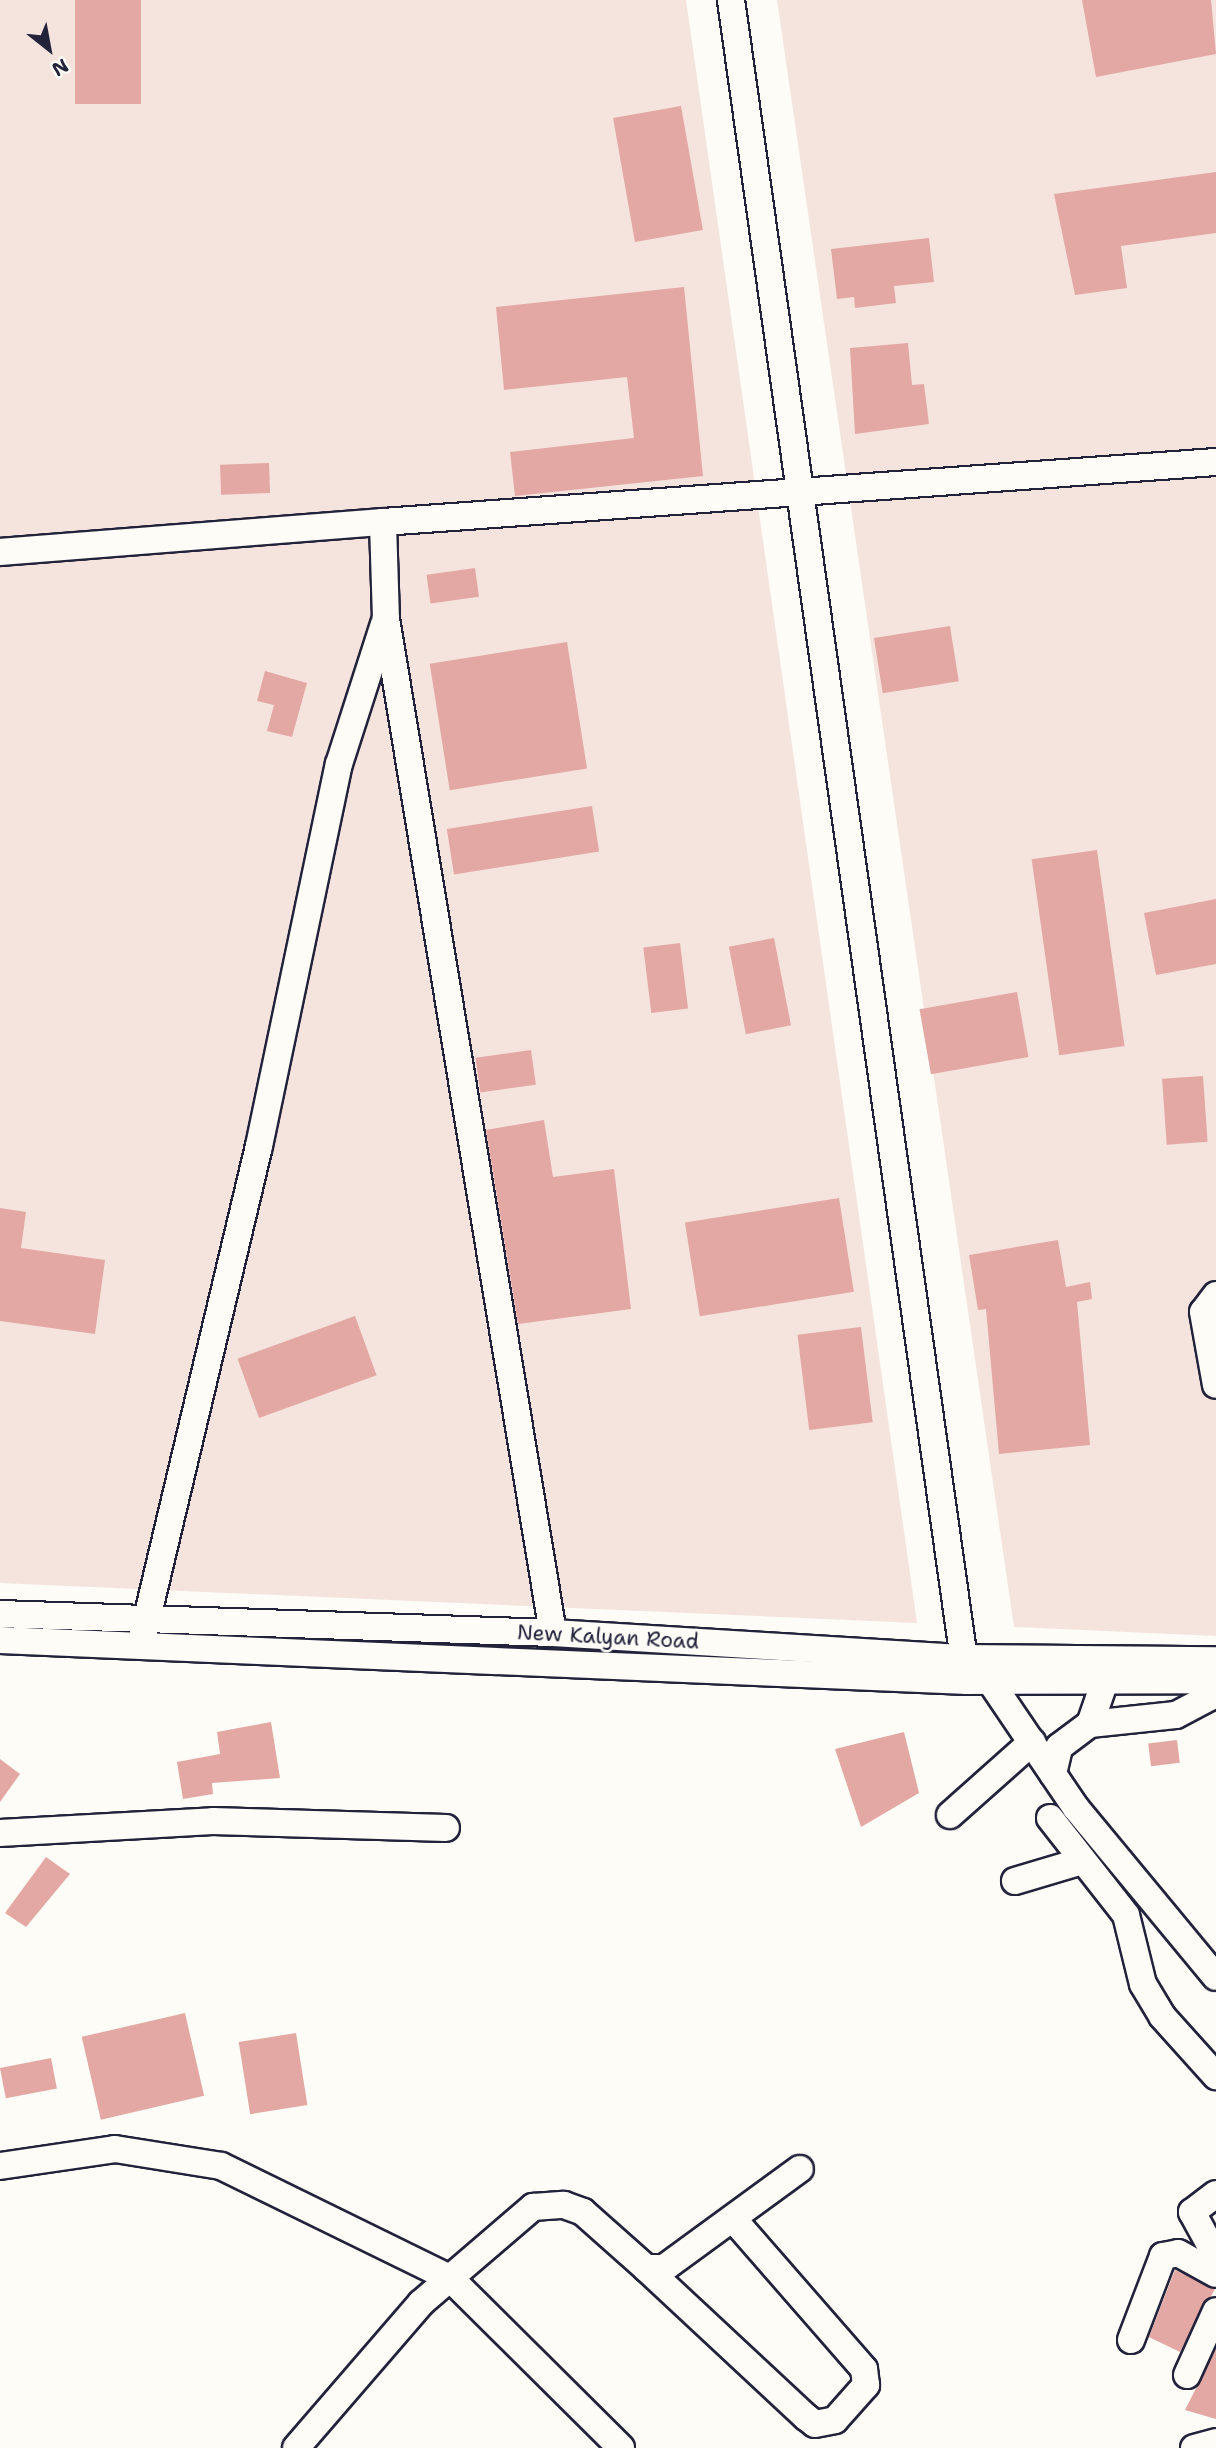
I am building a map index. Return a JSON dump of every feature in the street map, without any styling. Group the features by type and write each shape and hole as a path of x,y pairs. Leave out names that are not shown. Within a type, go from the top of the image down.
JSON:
{"street":[{"path":"731,0 797,488 974,1673 1026,1734 1125,1869 1216,1977"},
{"path":"0,552 797,488 1216,462"},
{"path":"383,522 386,619 553,1633"},
{"path":"144,1632 253,1173 340,764 386,619"},
{"path":"1216,1296 1203,1312 1216,1385"},
{"name":"New Kalyan Road","path":"0,1614 144,1632 974,1673 1216,1660"},
{"name":"New Kalyan Road","path":"0,1640 144,1632 553,1633 974,1673"},
{"name":"New Kalyan Road","path":"1052,1670 1105,1681 1216,1683"},
{"path":"1090,1724 1105,1681"},
{"path":"1053,1774 1059,1747 1090,1724 1176,1716 1210,1697 1216,1683"},
{"path":"950,1815 1026,1734"},
{"path":"1050,1818 1126,1915 1143,1984 1162,2016 1216,2076"},
{"path":"0,1833 214,1821 446,1828"},
{"path":"1015,1881 1082,1861"},
{"path":"1105,1886 1125,1869"},
{"path":"0,2166 115,2149 221,2166 450,2278 621,2448"},
{"path":"646,2268 682,2260 800,2169"},
{"path":"1216,2194 1192,2212 1216,2256"},
{"path":"296,2448 421,2303 533,2207 564,2205 583,2212 806,2417 815,2424 835,2420 866,2385 864,2369 734,2220"},
{"path":"1131,2340 1163,2256 1178,2253 1216,2274"},
{"path":"1187,2375 1216,2311"},
{"path":"1194,2448 1216,2442"}],"shaded area":[{"path":"0,0 686,0 917,1623 0,1583"},
{"path":"777,0 1216,0 1216,1636 1014,1627"}],"building":[{"path":"75,0 141,0 141,104 75,104"},
{"path":"1082,0 1211,0 1216,54 1096,77"},
{"path":"681,106 703,230 635,242 613,118"},
{"path":"1216,172 1216,233 1121,246 1127,288 1075,295 1054,194"},
{"path":"929,238 934,282 894,286 896,303 855,308 854,297 837,299 831,249"},
{"path":"684,287 703,476 515,496 510,452 634,438 627,377 504,390 496,307"},
{"path":"908,343 912,385 924,384 929,424 855,434 850,348"},
{"path":"269,463 270,493 221,495 220,465"},
{"path":"475,568 479,597 431,604 426,575"},
{"path":"950,626 959,681 883,693 874,638"},
{"path":"567,642 587,768 450,790 430,664"},
{"path":"265,671 307,683 292,737 267,731 274,705 257,701"},
{"path":"592,806 599,851 454,874 447,829"},
{"path":"1097,850 1125,1046 1059,1055 1032,859"},
{"path":"1216,899 1216,964 1156,975 1144,913"},
{"path":"774,938 791,1025 746,1034 729,947"},
{"path":"680,943 688,1009 651,1013 643,948"},
{"path":"1017,992 1028,1057 931,1074 920,1009"},
{"path":"531,1050 536,1085 480,1092 476,1058"},
{"path":"1203,1076 1208,1142 1167,1145 1162,1079"},
{"path":"544,1120 553,1177 614,1169 631,1309 518,1324 486,1130"},
{"path":"839,1198 854,1292 700,1316 685,1222"},
{"path":"0,1208 26,1212 21,1248 105,1260 95,1334 0,1321"},
{"path":"1058,1240 1066,1287 1090,1282 1092,1299 1077,1302 1090,1445 999,1454 986,1309 978,1310 969,1255"},
{"path":"355,1316 377,1375 259,1418 238,1359"},
{"path":"861,1327 873,1422 809,1430 797,1335"},
{"path":"271,1722 280,1778 212,1783 213,1794 183,1799 177,1762 220,1754 217,1732"},
{"path":"904,1732 919,1793 861,1827 835,1749"},
{"path":"1177,1740 1180,1763 1151,1766 1148,1744"},
{"path":"0,1759 20,1774 0,1802"},
{"path":"46,1857 70,1874 26,1927 5,1913"},
{"path":"185,2013 204,2096 101,2120 82,2037"},
{"path":"296,2033 307,2105 250,2114 239,2042"},
{"path":"51,2058 57,2088 6,2098 0,2068"},
{"path":"1175,2270 1215,2289 1180,2352 1149,2337"},
{"path":"1216,2349 1216,2419 1185,2410"}]}
